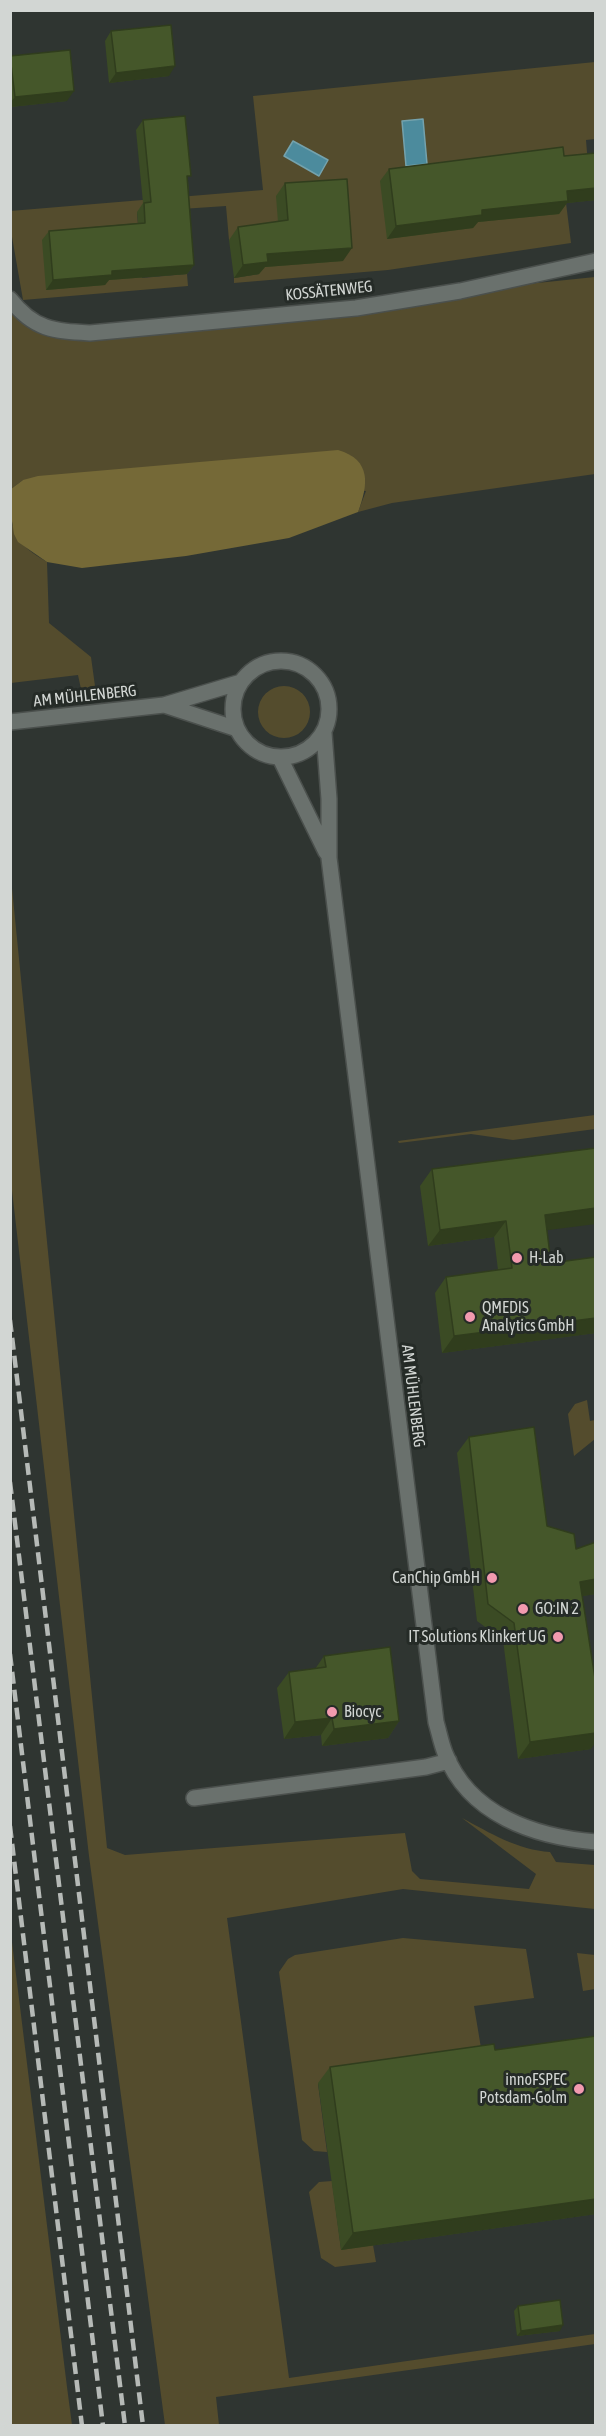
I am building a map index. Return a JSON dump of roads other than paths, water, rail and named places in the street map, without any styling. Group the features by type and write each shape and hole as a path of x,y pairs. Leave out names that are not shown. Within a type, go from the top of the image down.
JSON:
{"street":[{"name":"KOSSÄTENWEG","path":"10,299 38,326 64,332 90,333 356,308 460,291 596,261"},
{"name":"AM MÜHLENBERG","path":"10,722 164,705 241,682 255,669 273,662 286,661 309,670 320,679 327,691 330,705 329,719 324,732 329,799 329,858 436,1722 449,1761 459,1779 480,1801 503,1818 532,1831 565,1840 596,1842"},
{"path":"241,682 234,696 233,713 237,729 254,750 266,756 280,758 306,752 324,732"},
{"name":"AM MÜHLENBERG","path":"164,705 237,729"},
{"name":"AM MÜHLENBERG","path":"280,758 329,858"},
{"path":"194,1798 426,1767 449,1761"}],"water":[{"path":"423,119 427,164 406,166 402,121"},
{"path":"293,141 328,160 319,176 284,156"}],"railway":[{"path":"10,1320 143,2426"},
{"path":"10,1482 125,2426"},
{"path":"10,1654 103,2426"},
{"path":"10,1826 82,2426"}],"place":[{"name":"H-Lab","path":"517,1258"},
{"name":"QMEDIS Analytics GmbH","path":"470,1317"},
{"name":"CanChip GmbH","path":"492,1578"},
{"name":"GO:IN 2","path":"523,1609"},
{"name":"IT Solutions Klinkert UG","path":"558,1637"},
{"name":"Biocyc","path":"332,1712"},
{"name":"innoFSPEC Potsdam-Golm","path":"579,2089"}]}
